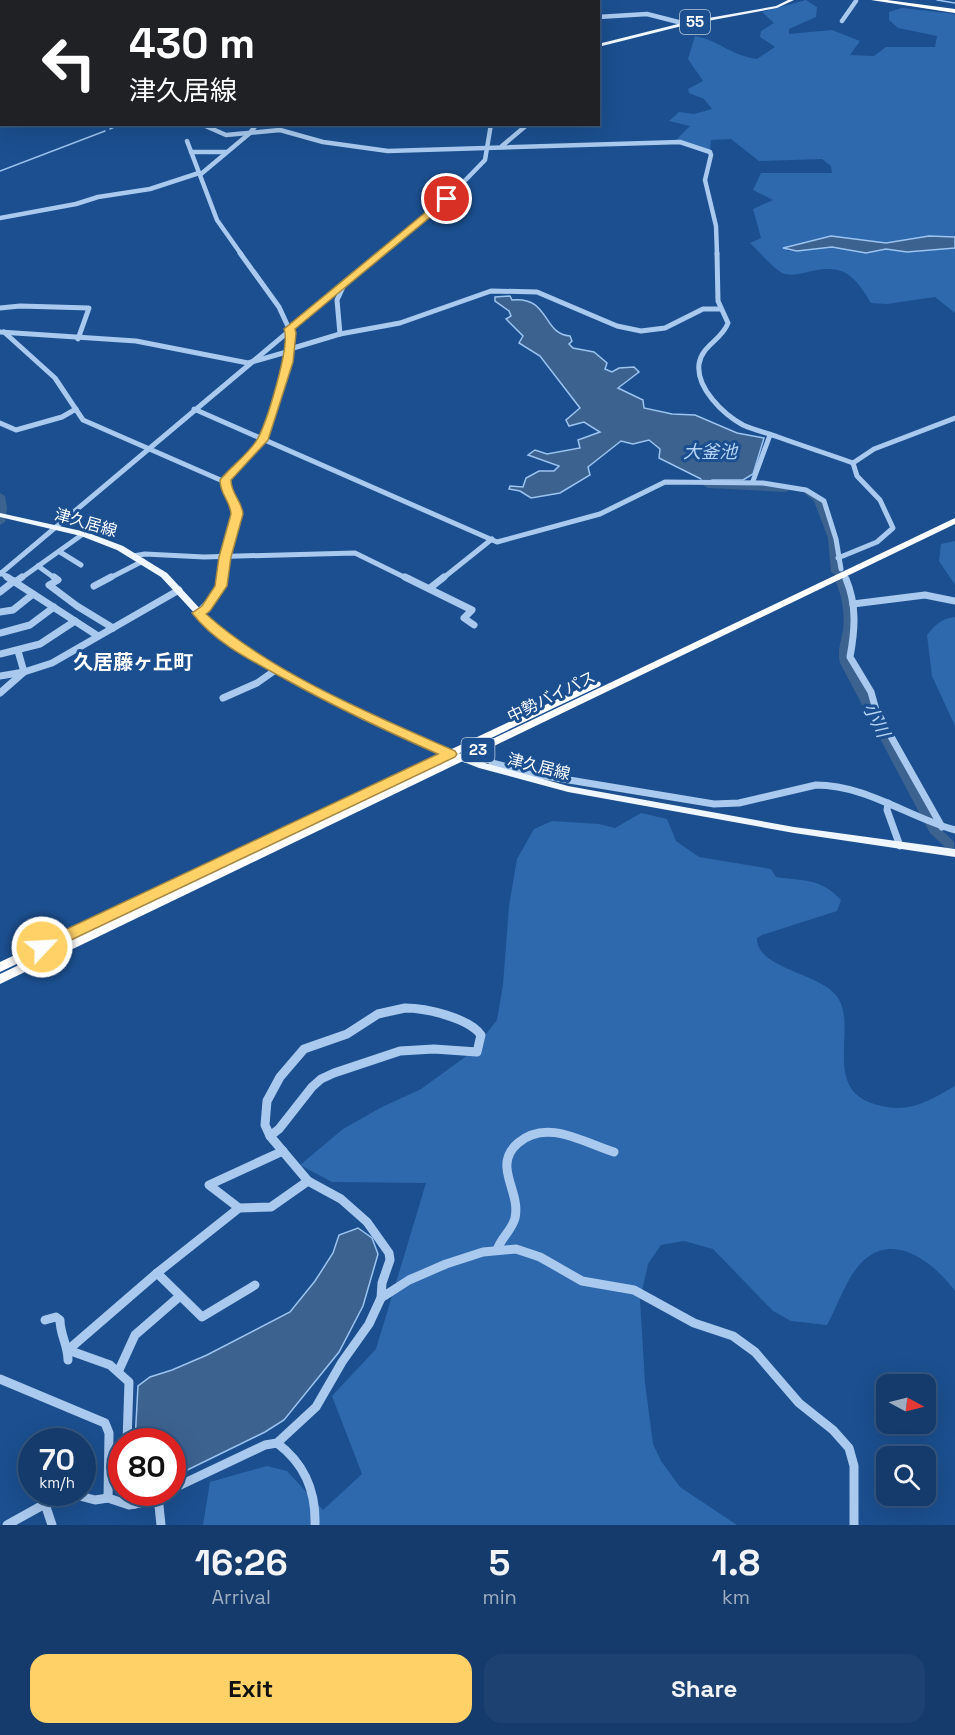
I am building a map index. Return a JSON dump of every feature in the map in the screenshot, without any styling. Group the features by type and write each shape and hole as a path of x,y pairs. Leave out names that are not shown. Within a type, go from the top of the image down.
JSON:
{"highway":[{"path":"874,0 955,10"},
{"path":"892,0 955,10"},
{"name":"中勢バイパス","path":"0,967 456,756 955,520"},
{"name":"中勢バイパス","path":"0,979 456,756"}],"main road":[{"name":"55","path":"600,46 686,24 777,7 792,0"},
{"name":"津久居線","path":"0,515 83,534 111,544 144,561 164,575 198,613 233,644 364,717 456,756 518,777 568,789 690,812 955,854"}],"street":[{"path":"842,21 856,1"},
{"path":"600,17 647,14 686,24"},
{"path":"205,126 223,135 280,130 323,142 388,151 680,142 710,152 705,180 716,226 717,284 721,309 728,320 727,328 705,350 698,365 705,388 728,415 744,425 853,463"},
{"path":"0,218 76,204 98,197 150,189 200,174 250,133 255,126"},
{"path":"98,636 1,574 248,363 447,199 487,156 491,126"},
{"path":"502,146 526,126"},
{"path":"187,141 217,220 279,307 291,333 290,350 263,440 227,477 225,482 227,495 237,508 237,514 221,586 206,609 198,613"},
{"path":"191,152 226,152"},
{"path":"340,334 337,300 344,283"},
{"path":"2,332 78,339 136,341 248,363 340,334 400,323 491,291 540,292 617,326 641,331 665,328 703,309 721,309"},
{"path":"0,308 20,306 89,308 78,339"},
{"path":"2,332 55,378 87,422 225,482"},
{"path":"0,423 16,430 62,417 76,409"},
{"path":"195,409 497,542 600,514 663,482 753,482 807,489 822,498 836,539 841,569"},
{"path":"853,463 874,449 955,418"},
{"path":"753,482 770,435"},
{"path":"838,558 848,556 886,537 893,528 880,500 857,476 853,463"},
{"path":"0,592 83,534"},
{"path":"430,588 492,539"},
{"path":"60,552 81,565"},
{"path":"133,556 145,554 226,557 355,553 472,610 465,620 474,625"},
{"path":"94,586 144,561"},
{"path":"38,566 58,580 49,585 77,606 113,628"},
{"path":"846,579 851,590 855,627 850,657 871,692 876,710 934,824"},
{"path":"0,676 24,672 52,663 179,590"},
{"path":"0,612 13,610 33,594"},
{"path":"853,604 925,595 955,601"},
{"path":"0,633 30,625 54,607"},
{"path":"0,654 18,651 51,639 75,621"},
{"path":"18,651 24,672"},
{"path":"223,698 257,683 278,669"},
{"path":"0,693 24,672"},
{"path":"492,763 539,775 714,804 739,803 816,785 829,785 865,793 934,824 955,830"},
{"path":"690,812 698,802"},
{"path":"888,803 887,810 900,846"},
{"path":"186,1482 265,1445 277,1443 316,1407 342,1362 369,1324 381,1298 382,1284 390,1260 389,1253 361,1216 341,1199 308,1181 270,1136 263,1125 264,1116 276,1083 288,1065 304,1049 348,1033 372,1017 405,1008 424,1009 470,1026 481,1035 477,1052 434,1049 400,1051 326,1076 312,1087 279,1129 270,1136"},
{"path":"497,1250 500,1240 515,1218 507,1164 511,1151 520,1140 537,1131 549,1131 580,1139 614,1152"},
{"path":"239,1208 209,1185 283,1151"},
{"path":"68,1355 157,1273 239,1208 271,1207 308,1181"},
{"path":"381,1298 403,1282 422,1273 497,1250 516,1249 539,1255 576,1278 635,1291 654,1298 686,1319 730,1334 742,1341 798,1402 825,1423 849,1448 854,1472 854,1525"},
{"path":"157,1273 202,1317 255,1285"},
{"path":"119,1370 135,1335 180,1296"},
{"path":"45,1320 56,1317 60,1320 60,1333 68,1355"},
{"path":"68,1355 88,1355 119,1370 129,1382 127,1428"},
{"path":"0,1379 105,1423 108,1430"},
{"path":"277,1443 285,1448 299,1464 311,1484 317,1512 315,1525"},
{"path":"96,1501 108,1498"},
{"path":"7,1525 41,1506"},
{"path":"46,1506 52,1525"},
{"path":"161,1525 162,1506"}],"shaded area":[{"path":"806,0 817,7 816,17 789,29 789,34 832,30 860,41 850,55 874,56 886,47 935,47 937,36 898,28 889,20 889,12 902,8 955,14 955,237 929,236 886,243 861,241 801,243 787,246 787,251 832,247 866,253 886,249 907,252 955,248 955,313 935,297 887,304 871,303 854,280 841,271 833,269 785,274 772,265 750,243 761,238 753,209 773,200 753,190 761,173 832,173 831,166 822,159 759,161 731,139 711,140 710,150 687,142 675,141 690,126 669,121 679,112 694,114 712,109 704,99 689,93 688,89 703,81 688,59 695,36 740,55 757,59 775,47 760,37 761,31 774,23 762,12"},
{"path":"955,541 955,585 939,561 941,544"},
{"path":"955,617 955,726 932,676 927,635 939,623"},
{"path":"641,813 667,819 676,841 699,857 771,869 776,877 819,884 841,900 837,911 762,935 757,938 759,948 776,963 814,980 834,993 842,1005 845,1069 848,1083 858,1095 874,1104 897,1108 926,1102 955,1086 955,1291 928,1263 916,1256 892,1249 880,1251 868,1257 855,1271 844,1288 827,1325 791,1321 773,1311 713,1249 684,1241 661,1245 648,1264 640,1300 645,1383 653,1444 661,1461 680,1487 737,1525 203,1525 210,1482 267,1466 287,1471 323,1510 362,1474 332,1396 376,1349 426,1183 332,1182 300,1165 343,1129 380,1108 421,1089 472,1052 497,1020 503,985 509,906 517,859 534,829 552,821 599,824 615,828"}],"water":[{"path":"831,236 886,243 929,236 955,237 955,248 907,252 886,249 866,253 832,247 797,251 783,248"},
{"name":"大釜池","path":"510,296 512,300 524,300 540,309 554,329 570,336 572,341 569,344 573,348 594,352 607,363 605,369 612,372 619,368 634,367 639,372 618,388 643,400 644,408 672,414 695,415 737,433 764,438 753,474 743,480 703,480 659,458 660,449 649,440 633,444 621,441 588,467 590,475 560,493 531,498 520,491 509,489 510,486 523,487 526,478 539,471 554,471 559,466 528,455 535,450 547,454 580,448 578,440 600,432 584,422 569,426 566,420 580,408 540,356 519,343 523,336 506,319 511,316 509,311 495,301 495,297"},
{"path":"358,1228 372,1238 378,1254 363,1306 339,1352 284,1420 265,1432 186,1471 186,1428 136,1428 138,1386 150,1377 207,1355 290,1312 315,1281 333,1253 339,1235"}],"waterway":[{"path":"937,0 955,3"},
{"path":"110,129 117,126"},
{"path":"0,171 105,131"},
{"name":"小川","path":"705,473 708,485 786,489"},
{"name":"小川","path":"809,493 819,500 833,538 836,572"},
{"path":"0,496 2,507 0,522"},
{"name":"小川","path":"841,582 849,614 844,650 846,663 934,830 950,845"}],"district":[{"name":"久居藤ヶ丘町","path":"133,662"}],"route":[{"path":"42,947 450,754 364,717 253,657 233,644 198,613 206,609 221,586 225,557 227,557 237,514 237,508 227,495 225,480 263,440 288,362 291,333 289,329 447,199"}]}
